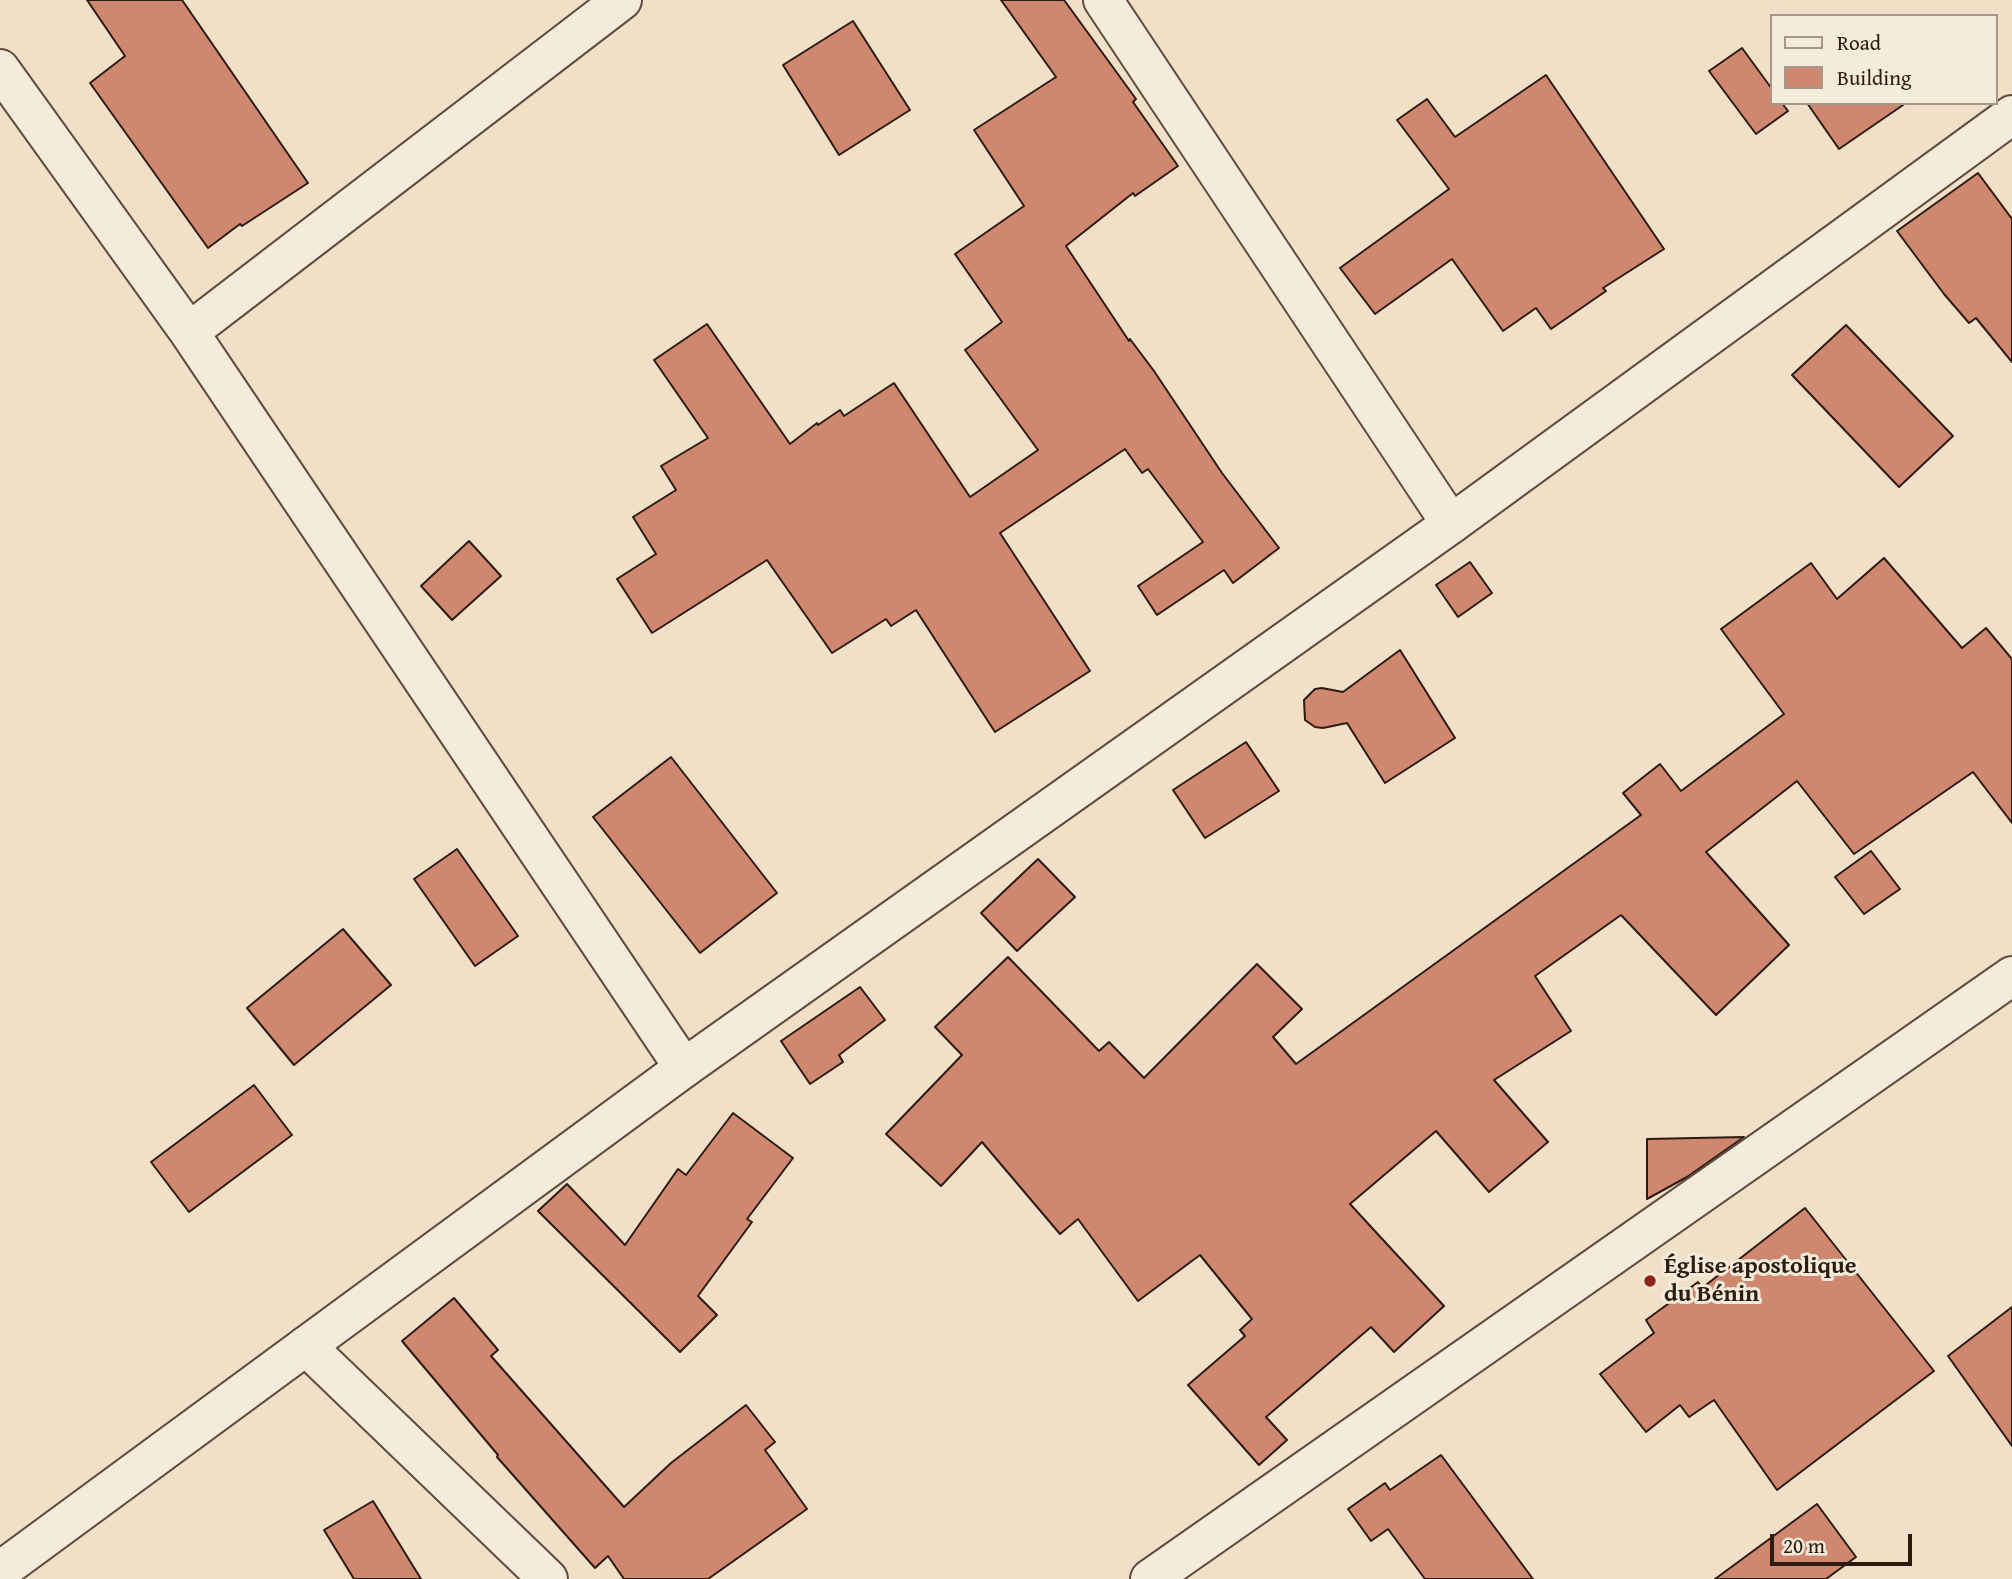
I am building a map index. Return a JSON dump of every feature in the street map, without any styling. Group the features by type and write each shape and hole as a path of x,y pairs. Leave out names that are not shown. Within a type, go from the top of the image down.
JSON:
{"street":[{"path":"189,332 622,0"},
{"path":"1103,0 1451,524"},
{"path":"0,69 189,332 684,1068"},
{"path":"0,1571 684,1068 1451,524 2012,115"},
{"path":"1150,1579 2012,976"},
{"path":"306,1346 548,1579"}],"building":[{"path":"87,0 182,0 308,183 242,226 240,224 208,248 90,83 125,56"},
{"path":"1001,0 1064,0 1136,99 1133,102 1178,166 1135,196 1133,193 1066,246 1222,473 1279,548 1233,583 1224,570 1157,615 1138,586 1203,542 1148,469 1142,473 1125,449 1000,533 1090,671 995,732 916,610 891,626 886,619 832,653 767,560 652,633 617,579 656,554 633,517 676,490 661,466 708,438 654,360 707,324 790,444 817,423 818,425 840,410 844,416 894,383 970,497 1038,450 965,350 1002,322 955,254 1024,206 974,130 1056,77"},
{"path":"853,21 910,110 839,155 783,65"},
{"path":"1742,48 1770,86 1770,105 1784,105 1788,111 1756,134 1709,71"},
{"path":"1546,75 1664,249 1603,288 1606,291 1551,329 1536,308 1503,331 1452,259 1375,314 1340,268 1449,189 1397,120 1427,99 1455,137"},
{"path":"1808,105 1903,105 1839,149"},
{"path":"1978,173 2012,219 2012,362 1976,318 1969,323 1897,231"},
{"path":"1846,325 1953,436 1899,487 1792,375"},
{"path":"469,541 501,576 452,620 421,586"},
{"path":"1884,558 1962,648 1986,628 2012,659 2012,823 1973,772 1854,854 1797,781 1706,852 1789,945 1716,1015 1621,915 1535,976 1571,1031 1494,1080 1548,1142 1489,1192 1436,1131 1350,1204 1444,1306 1394,1352 1371,1327 1266,1417 1287,1440 1259,1465 1188,1385 1245,1336 1240,1330 1252,1319 1200,1255 1138,1301 1078,1219 1060,1234 982,1142 941,1186 886,1134 962,1055 935,1027 1008,957 1099,1051 1109,1042 1144,1078 1257,964 1302,1009 1273,1037 1296,1064 1641,815 1623,793 1660,764 1681,791 1784,714 1721,629 1811,563 1837,599"},
{"path":"1470,562 1492,593 1458,617 1436,585"},
{"path":"1400,650 1455,738 1385,783 1347,723 1315,727 1305,720 1304,700 1315,689 1343,692"},
{"path":"1246,742 1279,791 1205,838 1173,790"},
{"path":"671,757 777,893 700,953 593,817"},
{"path":"457,849 518,936 475,966 414,879"},
{"path":"1871,851 1900,889 1864,914 1835,877"},
{"path":"1038,859 1075,897 1017,951 981,913"},
{"path":"343,929 391,985 294,1065 247,1008"},
{"path":"860,987 885,1020 839,1055 843,1062 810,1084 781,1041"},
{"path":"254,1085 292,1135 189,1212 151,1162"},
{"path":"733,1113 793,1158 747,1219 752,1222 698,1296 717,1315 680,1352 538,1211 567,1184 625,1245 678,1169 686,1175"},
{"path":"1744,1137 1687,1177 1647,1199 1647,1139"},
{"path":"1805,1208 1934,1371 1777,1490 1714,1400 1689,1417 1680,1405 1646,1432 1600,1374 1654,1333 1646,1320 1698,1282 1702,1288"},
{"path":"454,1298 498,1350 491,1356 624,1507 671,1463 746,1405 775,1442 765,1450 807,1509 708,1579 624,1579 608,1556 595,1568 497,1457 402,1341"},
{"path":"2012,1307 2012,1446 1948,1356"},
{"path":"1441,1455 1533,1579 1425,1579 1388,1529 1371,1541 1348,1509 1385,1483 1390,1490"},
{"path":"373,1501 421,1579 354,1579 324,1530"},
{"path":"1817,1504 1856,1557 1826,1579 1715,1579"}],"place":[{"name":"Église apostolique du Bénin","path":"1650,1281"}]}
